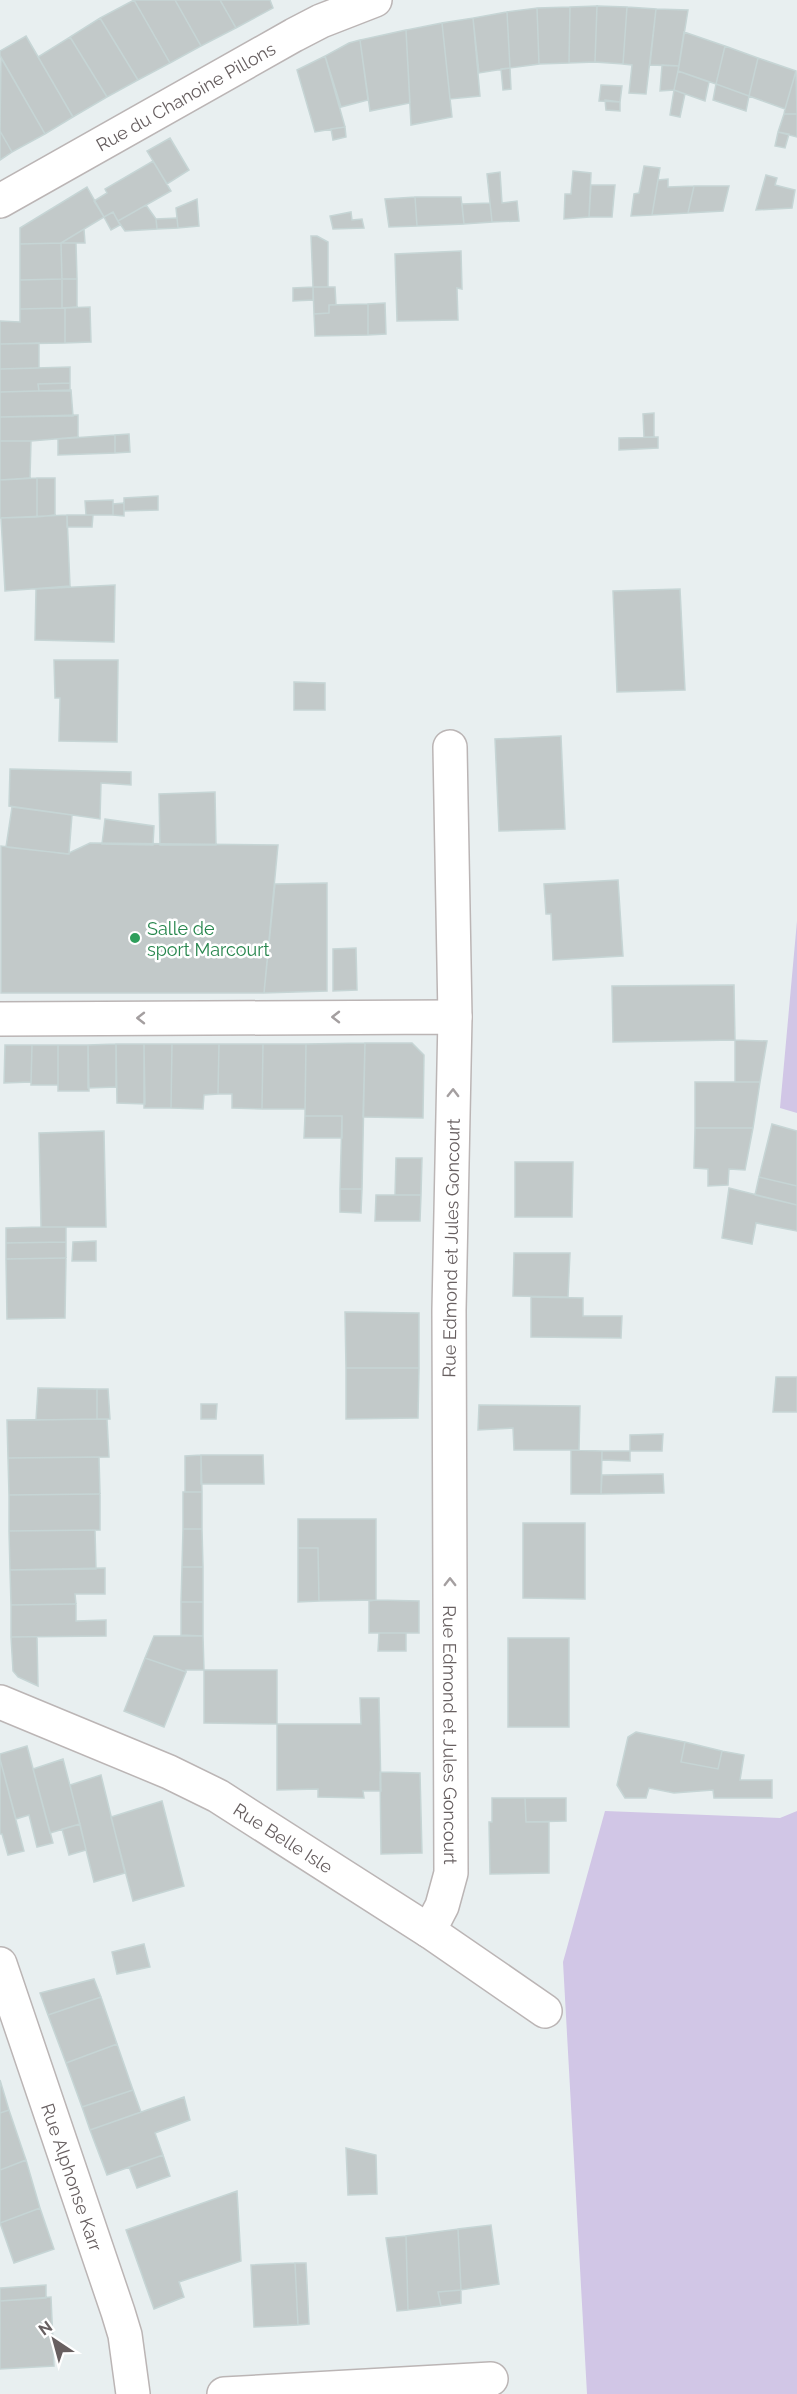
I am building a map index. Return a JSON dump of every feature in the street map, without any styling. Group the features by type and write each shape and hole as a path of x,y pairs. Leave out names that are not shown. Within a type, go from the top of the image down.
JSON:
{"street":[{"name":"Rue du Chanoine Pillons","path":"0,201 286,39 321,21 375,0"},
{"name":"Rue Edmond et Jules Goncourt","path":"429,1931 445,1898 451,1873 449,1310 455,1017 450,747"},
{"path":"0,1019 455,1017"},
{"name":"Rue Belle Isle","path":"0,1702 158,1768 218,1796 429,1931 545,2010"},
{"name":"Rue Alphonse Karr","path":"0,1964 118,2312 125,2335 133,2394"},
{"path":"224,2394 491,2379"}],"shaded area":[{"path":"797,921 797,1113 780,1108"},
{"path":"605,1811 780,1818 797,1811 797,2394 587,2394 563,1962"}],"building":[{"path":"134,0 175,0 201,46 170,63"},
{"path":"134,0 170,63 138,80 100,18"},
{"path":"175,0 220,0 236,28 201,46"},
{"path":"220,0 270,0 273,8 236,28"},
{"path":"597,6 595,62 569,63 570,7"},
{"path":"597,6 627,7 623,64 595,62"},
{"path":"570,7 569,63 539,64 537,8"},
{"path":"627,7 656,9 646,94 629,93 632,65 623,64"},
{"path":"537,8 539,64 510,68 507,12"},
{"path":"656,9 688,10 679,66 650,65"},
{"path":"507,12 510,68 479,73 473,18"},
{"path":"100,18 138,80 107,97 70,37"},
{"path":"473,18 480,96 450,99 442,23"},
{"path":"442,23 452,117 411,125 406,30"},
{"path":"406,30 410,103 370,111 360,40"},
{"path":"684,32 725,46 716,84 678,71"},
{"path":"26,36 73,117 45,134 0,56 0,51"},
{"path":"70,37 107,97 73,117 38,57"},
{"path":"360,40 368,100 341,107 325,56 349,43"},
{"path":"725,46 758,58 749,96 716,84"},
{"path":"325,56 345,127 315,132 297,70"},
{"path":"1,57 45,134 12,152 0,131"},
{"path":"758,58 796,71 785,109 749,96"},
{"path":"662,65 679,66 674,90 660,91"},
{"path":"510,68 511,89 503,90 501,69"},
{"path":"678,71 709,82 705,101 674,90"},
{"path":"796,71 797,114 784,114 785,109"},
{"path":"716,84 749,96 746,111 713,100"},
{"path":"601,85 622,86 620,102 599,101"},
{"path":"674,90 685,94 680,117 670,115"},
{"path":"605,100 620,102 620,111 606,110"},
{"path":"784,114 797,114 797,137 778,132"},
{"path":"345,127 346,137 333,140 331,129"},
{"path":"0,131 12,152 0,160"},
{"path":"778,132 789,134 785,148 775,146"},
{"path":"170,138 189,170 167,184 147,151"},
{"path":"153,161 171,191 118,221 113,212 104,217 94,201 107,193 105,189"},
{"path":"644,166 660,168 652,215 631,216 634,194 639,193"},
{"path":"573,171 591,173 589,217 564,219 565,194 571,194"},
{"path":"500,172 502,203 517,201 519,221 492,222 487,174"},
{"path":"766,175 777,178 775,185 795,190 792,208 756,210"},
{"path":"668,179 668,187 694,186 688,213 652,215 658,180"},
{"path":"591,185 615,185 612,217 589,217"},
{"path":"694,186 729,186 723,211 688,213"},
{"path":"87,187 104,217 61,243 20,244 20,228"},
{"path":"415,197 461,197 464,224 417,226"},
{"path":"415,197 417,226 389,227 385,199"},
{"path":"197,199 199,226 178,228 176,208"},
{"path":"490,203 492,222 464,224 462,204"},
{"path":"146,205 156,219 157,229 125,231 118,221"},
{"path":"113,212 120,225 111,230 104,217"},
{"path":"351,212 352,220 362,219 364,228 333,229 330,216"},
{"path":"177,218 178,228 157,229 156,219"},
{"path":"84,229 85,243 61,243"},
{"path":"311,236 317,236 328,242 328,287 313,287"},
{"path":"61,243 76,243 77,279 62,279"},
{"path":"61,243 62,279 20,280 20,244"},
{"path":"461,251 462,289 457,288 458,320 397,321 395,254"},
{"path":"62,279 62,308 20,309 20,280"},
{"path":"62,279 77,279 77,307 62,308"},
{"path":"313,287 335,287 336,305 329,305 329,313 314,314"},
{"path":"313,287 313,300 293,301 293,288"},
{"path":"385,303 386,334 368,335 368,304"},
{"path":"368,304 368,335 315,336 314,314 329,313 329,305"},
{"path":"90,307 91,342 65,343 65,308"},
{"path":"65,308 65,343 0,344 0,321 20,322 20,309"},
{"path":"39,343 39,368 0,369 0,344"},
{"path":"70,367 70,383 38,384 39,391 0,392 0,369"},
{"path":"70,383 70,391 39,391 38,384"},
{"path":"71,390 73,416 0,417 0,392"},
{"path":"654,413 654,437 644,437 643,414"},
{"path":"78,415 78,437 0,441 0,417"},
{"path":"129,434 130,452 115,453 115,435"},
{"path":"115,435 115,453 58,455 58,439"},
{"path":"658,437 658,448 619,450 619,438"},
{"path":"0,441 31,441 30,478 0,480"},
{"path":"37,478 55,478 55,515 37,517"},
{"path":"37,478 37,517 0,518 0,480"},
{"path":"158,496 158,510 124,511 124,498"},
{"path":"113,500 113,515 86,515 85,501"},
{"path":"124,503 124,516 113,515 113,504"},
{"path":"67,515 70,586 5,591 1,518"},
{"path":"67,515 93,515 92,527 67,527"},
{"path":"115,585 114,642 35,640 36,589"},
{"path":"680,589 685,690 617,692 613,591"},
{"path":"54,660 118,660 117,742 59,741 60,698 55,698"},
{"path":"294,682 325,683 325,710 294,710"},
{"path":"561,736 565,829 499,831 495,739"},
{"path":"10,769 131,772 131,785 101,783 100,819 9,806"},
{"path":"215,792 216,845 160,845 159,794"},
{"path":"12,807 72,815 69,854 6,847"},
{"path":"105,819 154,826 153,845 102,844"},
{"name":"Salle de sport Marcourt","path":"90,843 278,845 264,993 1,993 1,846 67,854"},
{"path":"618,880 623,956 553,960 551,914 546,914 544,884"},
{"path":"327,883 327,991 264,993 275,884"},
{"path":"356,948 357,990 333,991 333,949"},
{"path":"734,985 735,1040 613,1042 612,986"},
{"path":"735,1040 767,1041 760,1082 735,1082"},
{"path":"365,1043 412,1043 424,1055 423,1118 363,1117"},
{"path":"365,1043 362,1189 340,1189 342,1116 305,1116 306,1044"},
{"path":"116,1044 144,1044 145,1104 117,1103"},
{"path":"116,1044 116,1087 88,1088 88,1045"},
{"path":"144,1044 172,1044 171,1108 144,1108"},
{"path":"172,1044 219,1044 218,1094 204,1095 203,1109 171,1108"},
{"path":"219,1044 263,1044 262,1109 232,1108 232,1094 218,1094"},
{"path":"263,1044 306,1044 305,1109 262,1109"},
{"path":"5,1045 32,1045 31,1082 4,1083"},
{"path":"32,1045 58,1045 58,1085 31,1085"},
{"path":"58,1045 88,1045 89,1091 58,1091"},
{"path":"695,1082 760,1082 753,1128 695,1128"},
{"path":"305,1116 342,1116 342,1138 304,1138"},
{"path":"772,1124 797,1131 797,1186 759,1177"},
{"path":"695,1128 753,1128 745,1170 729,1169 728,1185 708,1186 708,1169 694,1168"},
{"path":"104,1131 106,1227 41,1227 39,1133"},
{"path":"396,1158 422,1158 421,1195 395,1195"},
{"path":"515,1162 573,1162 572,1217 515,1217"},
{"path":"759,1177 797,1186 797,1205 755,1195"},
{"path":"729,1188 797,1205 797,1231 756,1223 752,1244 722,1238"},
{"path":"340,1189 362,1189 361,1213 340,1212"},
{"path":"376,1195 421,1195 420,1221 375,1221"},
{"path":"66,1227 66,1242 6,1243 6,1228"},
{"path":"96,1241 96,1261 72,1261 73,1242"},
{"path":"66,1242 66,1258 6,1259 6,1243"},
{"path":"514,1253 570,1253 568,1297 513,1296"},
{"path":"66,1258 65,1318 7,1319 6,1259"},
{"path":"531,1297 583,1298 583,1316 622,1316 621,1338 531,1337"},
{"path":"345,1312 419,1313 419,1368 346,1368"},
{"path":"346,1368 419,1368 418,1418 346,1419"},
{"path":"776,1377 797,1377 797,1412 773,1412"},
{"path":"38,1388 97,1389 97,1419 36,1420"},
{"path":"97,1389 108,1389 110,1419 97,1419"},
{"path":"201,1404 217,1404 216,1419 201,1419"},
{"path":"479,1405 580,1406 579,1450 514,1450 513,1428 478,1430"},
{"path":"107,1419 109,1457 8,1458 7,1420"},
{"path":"663,1434 662,1451 630,1451 630,1435"},
{"path":"571,1450 602,1451 601,1494 571,1494"},
{"path":"602,1451 630,1451 630,1461 602,1460"},
{"path":"201,1455 263,1455 264,1484 201,1484"},
{"path":"201,1455 202,1492 185,1492 185,1456"},
{"path":"99,1457 100,1494 9,1495 8,1458"},
{"path":"663,1474 664,1493 601,1494 602,1475"},
{"path":"183,1492 202,1492 202,1529 183,1529"},
{"path":"100,1494 100,1530 9,1531 9,1495"},
{"path":"298,1519 376,1519 376,1600 319,1601 318,1548 298,1548"},
{"path":"523,1523 585,1523 585,1599 523,1598"},
{"path":"183,1529 202,1529 203,1567 182,1567"},
{"path":"95,1530 96,1569 10,1570 9,1531"},
{"path":"298,1548 318,1548 319,1601 298,1602"},
{"path":"182,1567 203,1567 203,1602 181,1602"},
{"path":"105,1568 105,1594 75,1594 76,1604 11,1605 10,1570"},
{"path":"369,1601 419,1601 419,1633 369,1633"},
{"path":"181,1602 203,1602 203,1636 181,1635"},
{"path":"76,1604 76,1621 106,1620 106,1636 11,1637 11,1605"},
{"path":"379,1633 406,1633 406,1651 378,1651"},
{"path":"154,1636 203,1636 204,1670 186,1670 186,1672 145,1658"},
{"path":"11,1637 37,1637 38,1686 18,1677 13,1671"},
{"path":"508,1638 569,1638 569,1727 508,1727"},
{"path":"145,1658 186,1672 164,1727 124,1711"},
{"path":"204,1670 277,1670 277,1724 204,1723"},
{"path":"360,1698 379,1698 381,1791 363,1791 364,1798 318,1797 318,1789 277,1790 277,1724 361,1724"},
{"path":"636,1732 685,1742 681,1762 718,1769 722,1751 744,1755 740,1780 772,1780 772,1798 714,1798 713,1790 674,1793 649,1788 646,1798 625,1798 617,1785 628,1737"},
{"path":"685,1742 722,1751 718,1769 681,1762"},
{"path":"27,1746 53,1843 37,1847 29,1815 16,1819 0,1759 0,1754"},
{"path":"0,1759 24,1851 8,1855 2,1834 0,1834"},
{"path":"63,1759 80,1824 50,1833 33,1769"},
{"path":"380,1772 420,1773 422,1853 381,1854"},
{"path":"101,1775 125,1873 94,1882 70,1785"},
{"path":"492,1798 525,1798 526,1822 549,1822 549,1873 490,1874 489,1822 492,1822"},
{"path":"525,1798 566,1798 566,1821 526,1822"},
{"path":"162,1801 184,1886 133,1901 111,1817"},
{"path":"80,1824 86,1850 69,1855 62,1829"},
{"path":"144,1944 150,1967 117,1974 112,1952"},
{"path":"94,1979 101,1997 48,2015 40,1993"},
{"path":"101,1997 117,2044 66,2063 48,2015"},
{"path":"117,2044 133,2090 82,2107 66,2063"},
{"path":"0,2080 9,2110 0,2113"},
{"path":"133,2090 141,2112 90,2130 82,2107"},
{"path":"184,2097 190,2120 155,2133 163,2155 107,2175 90,2130"},
{"path":"9,2110 26,2160 0,2170 0,2113"},
{"path":"346,2148 376,2155 377,2194 348,2195"},
{"path":"163,2155 170,2176 137,2188 129,2167"},
{"path":"26,2160 40,2208 0,2223 0,2170"},
{"path":"237,2191 241,2261 179,2282 184,2297 154,2309 126,2230"},
{"path":"40,2208 54,2249 14,2263 0,2223"},
{"path":"491,2225 499,2284 461,2290 458,2229"},
{"path":"458,2229 461,2290 438,2292 441,2306 408,2310 406,2236"},
{"path":"406,2236 408,2310 397,2311 386,2238"},
{"path":"295,2263 306,2263 309,2324 298,2325"},
{"path":"295,2263 298,2325 254,2327 251,2265"},
{"path":"46,2285 46,2298 0,2301 0,2288"},
{"path":"461,2290 461,2303 441,2306 438,2292"},
{"path":"51,2297 54,2366 0,2369 0,2301"}],"place":[{"name":"Salle de sport Marcourt","path":"135,938"}]}
